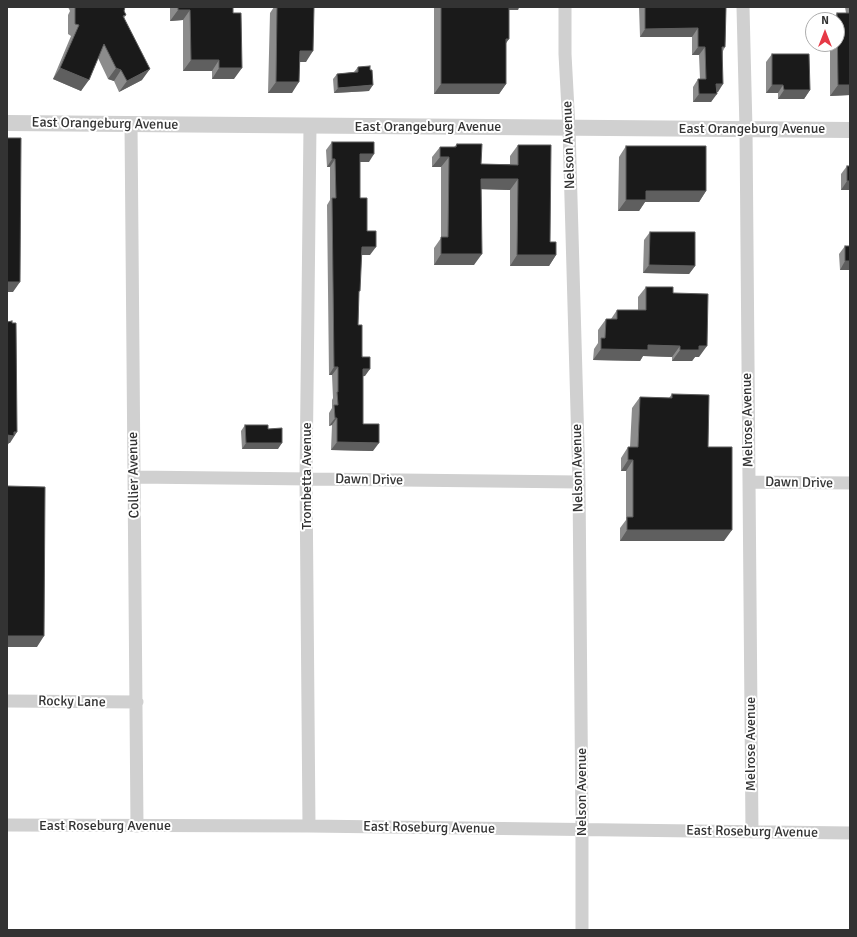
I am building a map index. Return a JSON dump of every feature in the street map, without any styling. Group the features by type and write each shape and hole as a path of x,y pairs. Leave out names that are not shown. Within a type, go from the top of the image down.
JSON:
{"street":[{"name":"Nelson Avenue","path":"565,7 565,54 569,128 579,482 582,930"},
{"name":"Melrose Avenue","path":"743,7 746,129 752,832"},
{"name":"East Orangeburg Avenue","path":"7,123 850,130"},
{"name":"Collier Avenue","path":"131,124 137,826"},
{"name":"Trombetta Avenue","path":"309,826 306,480 310,126"},
{"name":"Dawn Drive","path":"134,477 579,482"},
{"name":"Dawn Drive","path":"749,482 850,483"},
{"name":"Rocky Lane","path":"7,701 137,702"},
{"name":"East Roseburg Avenue","path":"7,825 309,826 850,833"}],"building":[{"path":"75,7 125,7 124,11 126,15 123,16 150,69 127,81 121,70 116,68 104,44 89,80 60,68 79,25 75,24"},
{"path":"178,7 233,7 233,13 241,13 242,68 219,68 219,60 191,60 190,10 178,10"},
{"path":"277,7 314,7 313,51 300,51 299,82 276,82"},
{"path":"441,7 509,7 509,39 506,39 506,84 441,84"},
{"path":"645,7 726,7 725,47 722,47 723,84 716,84 717,94 699,94 698,79 706,79 705,47 698,47 698,28 645,29"},
{"path":"845,13 850,13 850,85 838,85 838,52 845,52"},
{"path":"772,54 809,54 810,90 784,90 783,85 772,85"},
{"path":"370,66 370,70 372,70 373,85 338,88 337,74 358,72 358,67"},
{"path":"7,138 21,138 20,282 7,282"},
{"path":"332,142 374,142 374,154 360,154 360,198 367,198 367,231 376,231 376,247 362,247 358,325 362,325 362,357 370,357 370,369 363,369 363,424 379,424 379,443 337,442 337,418 335,418 334,405 338,405 338,367 334,367 332,198 336,198 335,159 332,159"},
{"path":"457,144 482,144 481,164 518,165 518,145 551,145 550,242 556,242 556,255 517,255 518,179 481,179 482,254 441,254 441,237 448,237 449,157 440,157 440,147 456,147"},
{"path":"626,146 706,146 706,191 646,191 646,200 626,200"},
{"path":"847,166 850,166 850,181 847,181"},
{"path":"650,232 695,232 695,266 649,265"},
{"path":"845,246 850,246 850,261 845,261"},
{"path":"646,287 673,287 673,293 708,294 707,346 699,346 699,350 680,350 680,346 648,345 648,350 601,349 601,338 605,338 606,319 617,319 617,310 646,310"},
{"path":"12,321 12,323 16,323 17,432 14,432 14,436 7,435 7,322"},
{"path":"672,394 709,395 708,447 732,447 732,530 627,530 627,517 633,517 633,460 628,460 628,447 638,447 640,397 672,398"},
{"path":"245,425 268,425 268,429 282,428 282,443 246,443"},
{"path":"7,486 45,487 44,636 7,636"}]}
